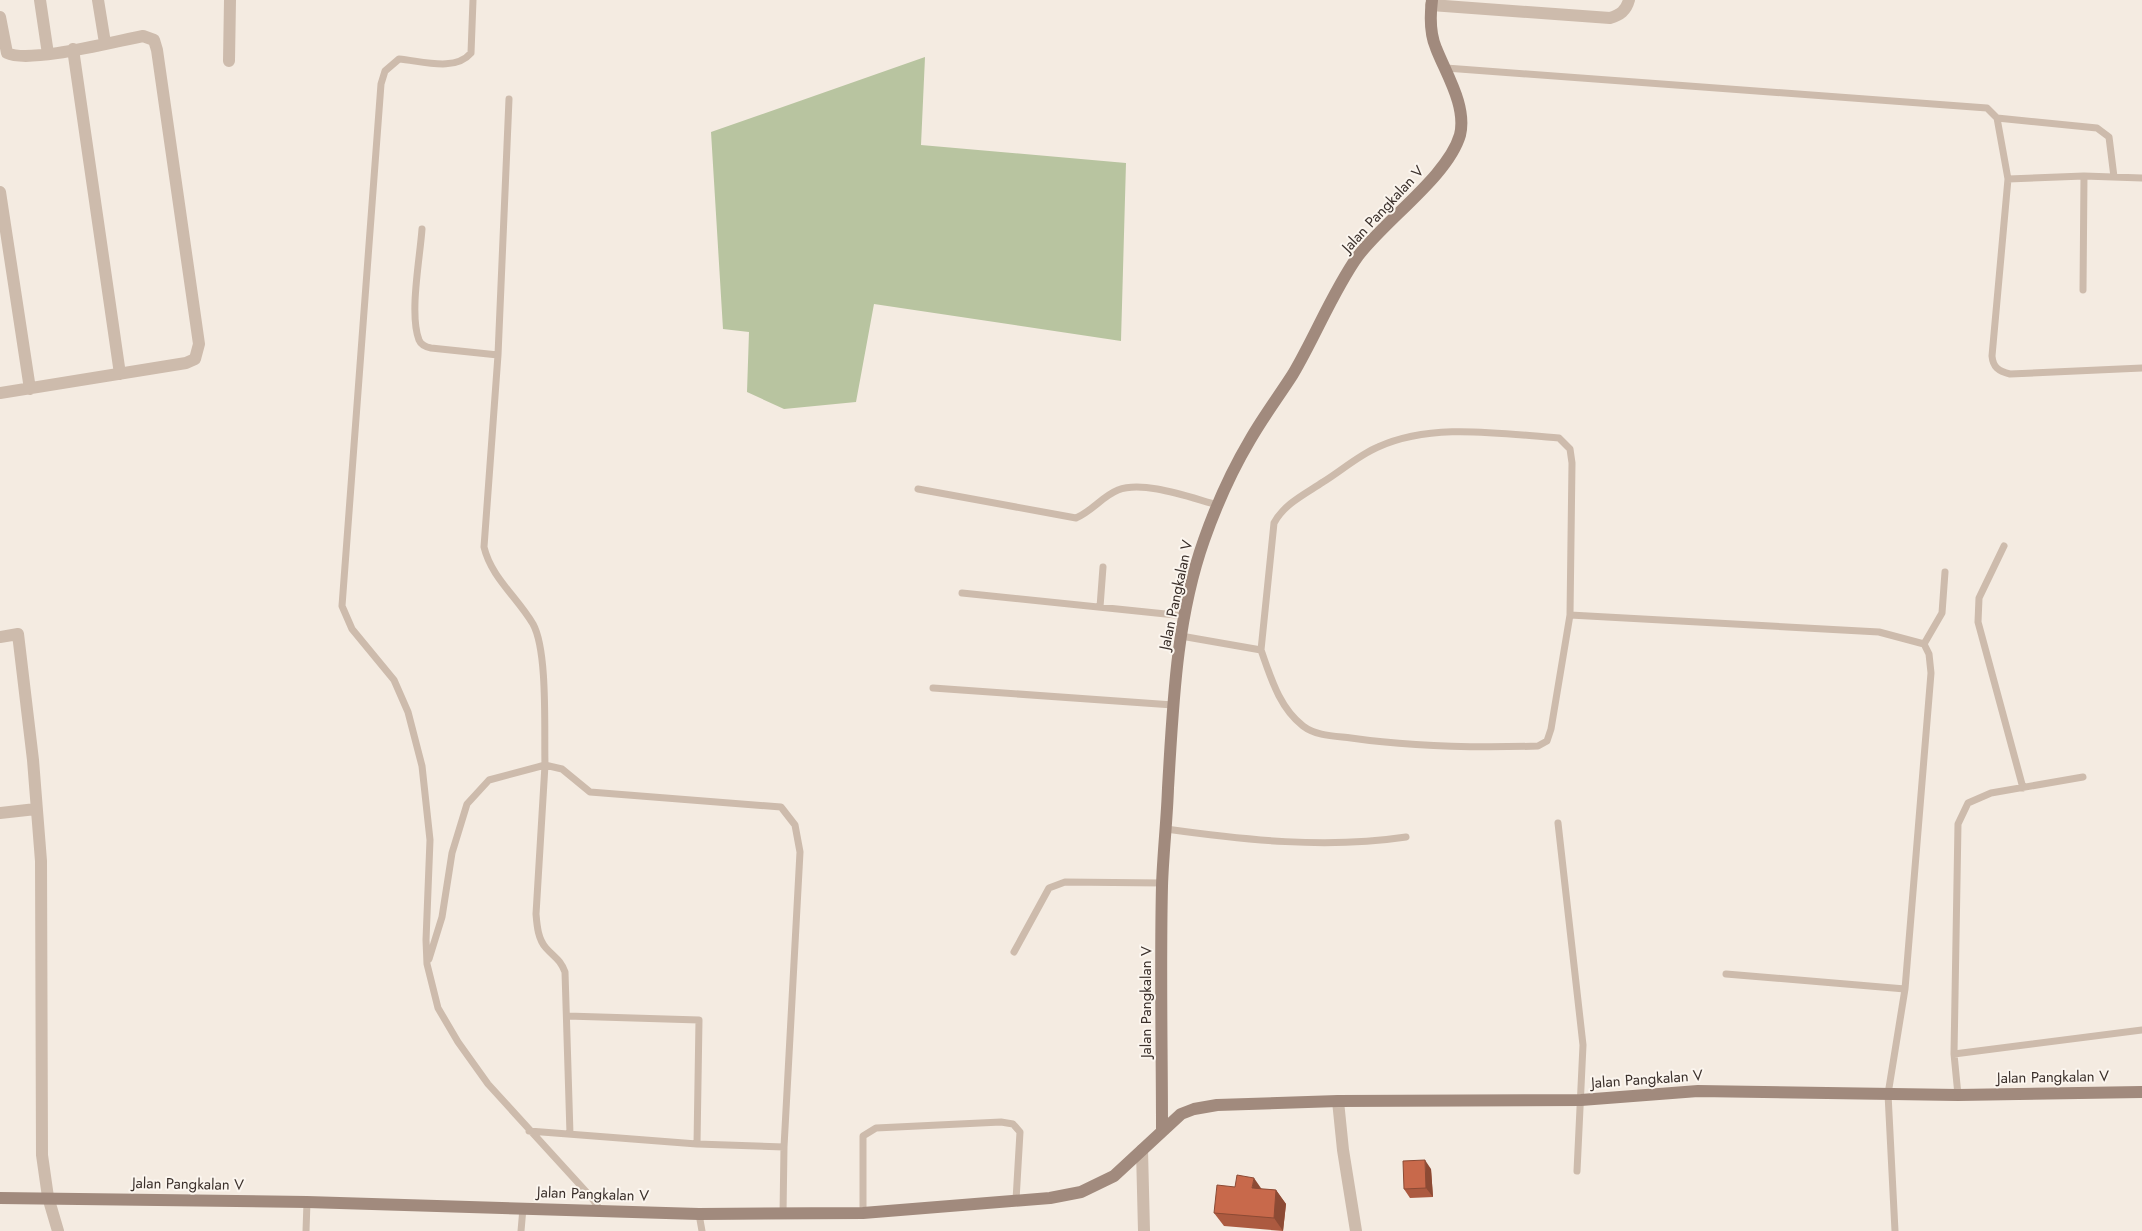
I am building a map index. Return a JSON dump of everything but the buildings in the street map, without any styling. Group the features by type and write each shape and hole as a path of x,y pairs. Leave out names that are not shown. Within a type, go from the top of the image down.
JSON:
{"street":[{"path":"40,0 48,54"},
{"path":"98,0 105,44"},
{"path":"229,61 230,0"},
{"path":"1431,3 1610,18 1619,16 1627,7 1629,0"},
{"name":"Jalan Pangkalan V","path":"1162,1130 1162,883 1173,706 1181,636 1198,559 1218,505 1243,452 1293,374 1356,259 1396,213 1440,171 1450,156 1461,126 1457,100 1446,68 1435,46 1431,28 1431,3"},
{"path":"0,16 7,53 13,56 48,54 143,36 154,40 157,50 199,344 195,359 186,363 0,393"},
{"path":"73,49 120,374"},
{"path":"0,192 30,389"},
{"path":"0,637 18,634 36,809 41,881 42,1154 48,1197 58,1231"},
{"path":"0,813 36,809"},
{"name":"Jalan Pangkalan V","path":"0,1198 48,1197 308,1202 699,1214 863,1213 1050,1198 1081,1192 1114,1176 1162,1130 1182,1114 1210,1106 1338,1101 1581,1100 1698,1091 1888,1094 2142,1092"},
{"path":"1338,1101 1343,1150 1356,1231"},
{"path":"1142,1150 1144,1231"}],"lane":[{"path":"473,0 472,53 466,60 457,64 399,60 385,70 381,84 342,606 352,629 394,680 408,712 422,766 430,840 426,940 428,964 438,1008 458,1042 488,1084 591,1197 601,1211"},
{"path":"1446,68 1987,108 1997,118 2008,179 1992,356 1993,364 2000,372 2010,374 2142,368"},
{"path":"509,99 498,355 484,546 488,563 534,625 542,663 545,765 536,914 538,934 545,947 561,961 565,972 570,1134"},
{"path":"1997,118 2096,128 2108,137 2114,177"},
{"path":"2008,179 2084,176 2142,178"},
{"path":"2083,290 2084,176"},
{"path":"422,229 415,307 418,339 421,344 431,348 498,355"},
{"path":"1449,432 1559,438 1570,449 1573,479 1570,615 1551,729 1547,741 1538,746 1442,747 1389,744 1315,733 1298,721 1281,701 1261,650 1274,523 1279,513 1376,447 1425,434 1449,432"},
{"path":"918,489 1076,518 1090,512 1106,496 1135,485 1218,505"},
{"path":"2004,546 1979,598 1978,622 2023,788"},
{"path":"1100,607 1103,567"},
{"path":"1924,644 1942,613 1945,572"},
{"path":"962,593 1185,616"},
{"path":"1570,615 1879,632 1924,644 1929,654 1931,673 1905,989 1888,1094 1895,1231"},
{"path":"1181,636 1261,650"},
{"path":"933,688 1173,706"},
{"path":"428,964 442,917 452,853 467,804 489,780 545,765 562,769 590,792 781,808 795,825 800,852 784,1147 783,1214"},
{"path":"1958,1094 1954,1054 1958,824 1968,803 1991,793 2083,777"},
{"path":"1558,823 1583,1045 1577,1171"},
{"path":"1166,830 1274,841 1340,844 1406,837"},
{"path":"1014,952 1049,888 1065,882 1162,883"},
{"path":"1726,974 1905,989"},
{"path":"567,1016 699,1020 697,1144"},
{"path":"1954,1054 2142,1030"},
{"path":"863,1213 863,1136 876,1128 1001,1122 1014,1124 1020,1132 1016,1200"},
{"path":"529,1131 697,1144 784,1147"},
{"path":"306,1231 308,1202"},
{"path":"520,1231 523,1208"},
{"path":"699,1214 702,1231"}],"green space":[{"path":"925,57 921,145 1126,163 1121,341 874,304 856,402 784,409 747,392 749,332 723,329 711,132"}]}
